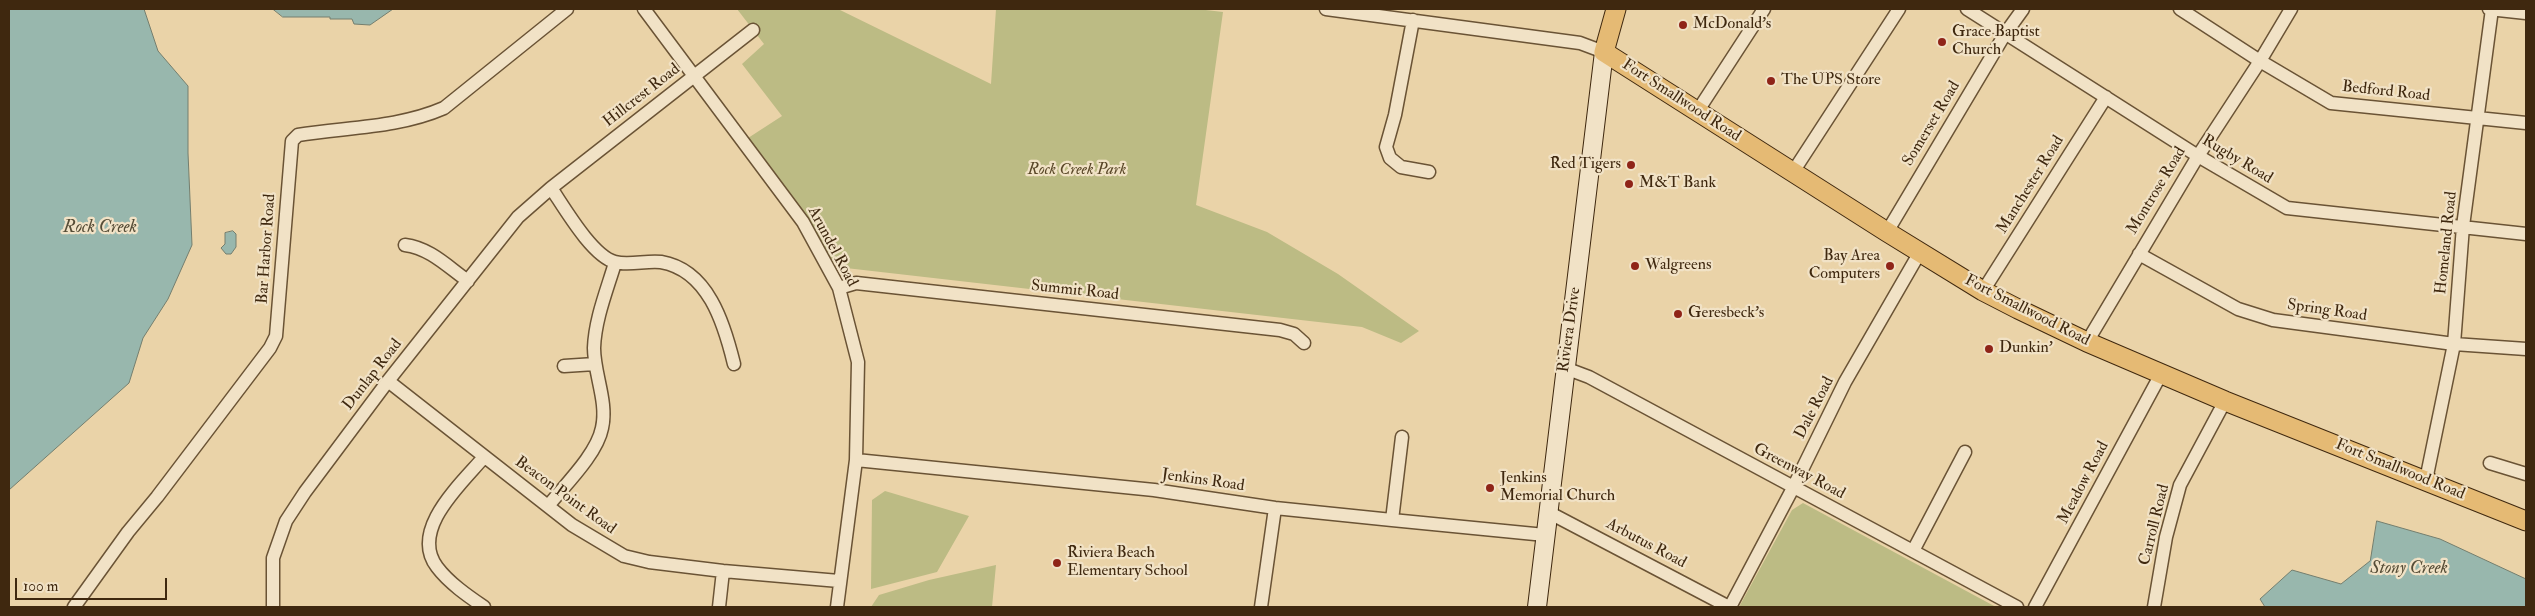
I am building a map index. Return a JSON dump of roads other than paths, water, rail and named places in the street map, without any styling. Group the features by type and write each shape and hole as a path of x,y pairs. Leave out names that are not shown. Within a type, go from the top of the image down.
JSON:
{"main road":[{"name":"Fort Smallwood Road","path":"1616,9 1604,52 1983,291 2087,342 2161,374 2526,521"}],"street":[{"name":"Bar Harbor Road","path":"74,607 128,532 157,497 270,348 276,336 292,141 298,135 392,123 427,115 444,108 567,9"},
{"name":"Arundel Road","path":"644,9 803,222 839,288 858,362 856,460 837,607"},
{"path":"1326,9 1580,43 1604,52"},
{"path":"1697,112 1764,9"},
{"path":"1793,172 1899,9"},
{"name":"Rugby Road","path":"1967,9 2198,156 2287,208 2526,234"},
{"name":"Somerset Road","path":"1887,232 2005,34 2023,9"},
{"name":"Bedford Road","path":"2180,9 2260,61 2331,103 2526,123"},
{"name":"Montrose Road","path":"2087,342 2198,156 2260,61 2290,9"},
{"path":"2491,9 2526,13"},
{"name":"Homeland Road","path":"2426,480 2454,344 2463,226 2479,118 2491,9"},
{"path":"1413,20 1395,115 1386,147 1390,158 1401,167 1429,172"},
{"name":"Hillcrest Road","path":"551,188 753,30"},
{"name":"Riviera Drive","path":"1537,607 1565,368 1586,220 1604,52"},
{"name":"Manchester Road","path":"1983,291 2106,97"},
{"path":"551,188 586,237 605,256 616,262 660,262 688,270 710,297 719,315 734,364"},
{"name":"Dunlap Road","path":"273,607 273,558 286,521 388,381 518,217 551,188"},
{"path":"405,245 428,252 468,281"},
{"name":"Dale Road","path":"1729,607 1793,488 1845,382 1920,252"},
{"name":"Spring Road","path":"2139,254 2238,309 2273,320 2454,344 2526,349"},
{"path":"548,506 592,450 602,429 603,404 595,364 595,335 616,262"},
{"name":"Summit Road","path":"839,288 856,283 1280,330 1294,334 1304,343"},
{"path":"564,366 595,364"},
{"name":"Greenway Road","path":"1565,368 1589,377 2017,607"},
{"name":"Meadow Road","path":"2035,607 2161,374"},
{"name":"Beacon Point Road","path":"388,381 584,533 624,556 649,562 723,571 839,581"},
{"name":"Carroll Road","path":"2154,607 2166,538 2180,486 2226,401"},
{"path":"1392,520 1402,437"},
{"path":"1913,550 1965,452"},
{"path":"476,605 446,578 436,566 430,554 428,542 430,529 439,512 484,456"},
{"name":"Jenkins Road","path":"856,460 1145,489 1275,508 1545,534"},
{"path":"2490,463 2526,474"},
{"path":"1261,607 1275,508"},
{"name":"Arbutus Road","path":"1548,512 1729,607"},
{"path":"719,607 723,571"}],"water":[{"name":"Rock Creek","path":"9,9 144,9 158,51 188,86 188,153 192,245 168,299 143,338 129,383 9,490"},
{"path":"273,9 393,9 370,25 354,24 352,19 283,17"},
{"path":"233,231 236,234 236,247 231,254 226,254 221,248 225,244 225,233"},
{"name":"Stony Creek","path":"2377,521 2440,539 2526,579 2526,607 2265,607 2260,599 2292,570 2341,584 2370,561"}],"place":[{"name":"McDonald's","path":"1683,25"},
{"name":"Grace Baptist Church","path":"1942,42"},
{"name":"The UPS Store","path":"1771,81"},
{"name":"Red Tigers","path":"1631,165"},
{"name":"M&T Bank","path":"1629,184"},
{"name":"Walgreens","path":"1635,266"},
{"name":"Bay Area Computers","path":"1890,266"},
{"name":"Geresbeck's","path":"1678,314"},
{"name":"Dunkin'","path":"1989,349"},
{"name":"Jenkins Memorial Church","path":"1490,488"},
{"name":"Riviera Beach Elementary School","path":"1057,563"}],"park label":[{"name":"Rock Creek Park","path":"1077,171"}]}
